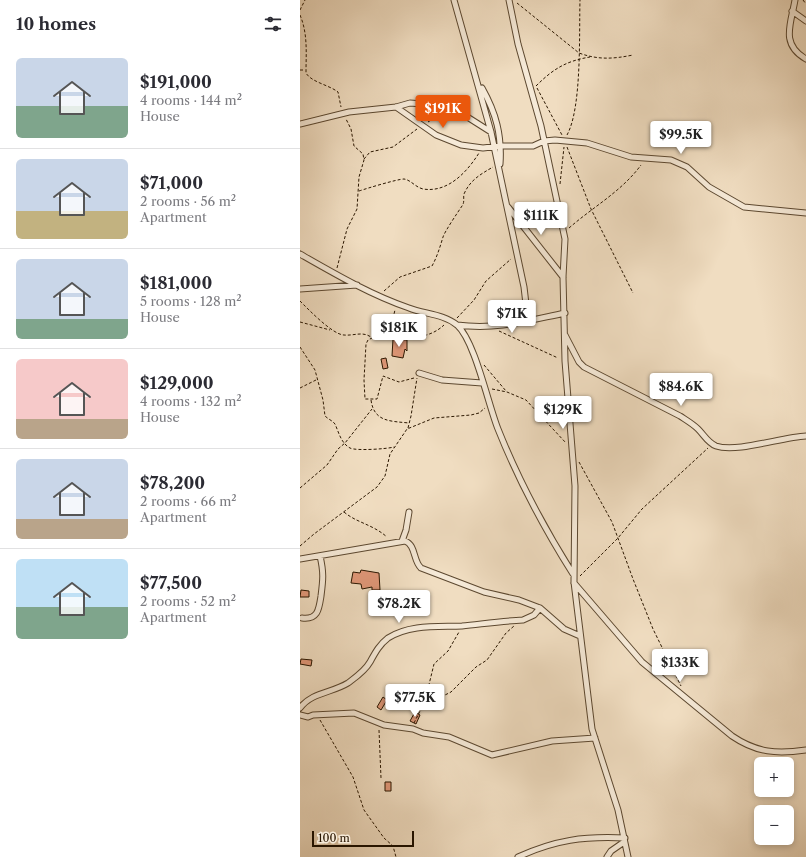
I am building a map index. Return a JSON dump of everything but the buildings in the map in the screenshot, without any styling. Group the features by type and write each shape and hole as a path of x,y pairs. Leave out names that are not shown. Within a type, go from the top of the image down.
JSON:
{"street":[{"path":"454,0 478,82 494,146 527,303 528,321"},
{"path":"509,0 518,44 541,126 564,232 563,276 566,313 566,361 575,486 573,575 589,710 595,738 608,775 628,857"},
{"path":"795,0 790,22 790,40 796,53 806,59"},
{"path":"792,11 806,21"},
{"path":"478,82 496,116 499,130 500,173"},
{"path":"300,124 354,111 396,107 410,103 435,105 468,116 491,134"},
{"path":"396,107 436,135 454,143 473,148 494,146 533,146 544,141 587,143 624,155 671,160 687,167 709,187 744,207 806,213"},
{"path":"482,148 491,134"},
{"path":"506,204 523,229 563,276"},
{"path":"300,254 335,274 398,304 452,322 491,328 566,313"},
{"path":"300,289 358,285"},
{"path":"452,322 463,333 473,355 489,405 506,448 541,521 573,575"},
{"path":"565,334 579,362 584,367 680,416 698,428 712,444 725,447 734,447 806,436"},
{"path":"418,375 442,380 482,384"},
{"path":"399,541 406,530 409,512"},
{"path":"300,559 399,541 408,542 411,545 418,565 428,572 456,580 484,592 518,600 540,608 564,629 580,636"},
{"path":"302,618 312,618 319,608 324,578 320,556"},
{"path":"574,582 622,640 646,666 743,744 770,752 781,753 806,750"},
{"path":"300,708 304,703 316,695 339,687 357,676 370,663 378,647 396,634 412,629 523,620 534,615 540,608"},
{"path":"300,715 308,718 313,715 354,713 379,723 396,727 411,728 423,733 449,737 492,755 552,741 595,738"},
{"path":"518,857 556,842 573,839 594,836 624,840"},
{"path":"607,857 611,851 624,840"}],"path":[{"path":"300,10 305,0"},
{"path":"560,186 564,141 570,130 576,101 580,0"},
{"path":"803,0 806,4"},
{"path":"517,3 578,53 590,57 608,59 633,55"},
{"path":"300,15 306,34 307,75 311,79 323,83 338,92 342,114 349,125 354,146 363,154 364,160 360,177 357,209 347,229 335,274"},
{"path":"536,86 561,65 578,59 590,57"},
{"path":"300,70 306,70"},
{"path":"533,81 564,141 591,209 633,293"},
{"path":"364,160 370,152 394,148 422,126 448,109"},
{"path":"359,190 401,179 410,181 421,188 444,186 455,181 482,148"},
{"path":"564,232 591,209 627,183 641,166 645,157"},
{"path":"379,295 400,277 432,266 437,252 442,244 443,237 463,206 465,194 471,183 475,178 498,164"},
{"path":"300,322 333,331 344,336 366,334 372,338 411,339 422,336 452,322 460,316 474,300 486,280 517,255"},
{"path":"300,301 333,331"},
{"path":"387,338 393,315 398,304"},
{"path":"491,328 566,361"},
{"path":"372,338 368,340 366,344 364,396 367,400 377,399 383,376 403,382 418,375"},
{"path":"300,347 312,363 318,380 325,416 333,422 339,436 345,443 353,449 384,449 394,447"},
{"path":"481,362 507,392"},
{"path":"300,546 343,512 364,499 382,482 388,460 394,447 410,423 418,375"},
{"path":"300,388 318,380"},
{"path":"482,384 493,390 507,392 526,400 535,408 573,452 600,499 618,538 632,580 670,666 684,690"},
{"path":"371,400 372,409 375,415 382,418 410,423"},
{"path":"406,430 438,417 464,416 479,412 489,405"},
{"path":"300,488 327,465 338,449 345,443 372,409"},
{"path":"574,582 618,538 642,509 712,444"},
{"path":"343,512 376,528 387,537 399,541"},
{"path":"426,699 441,697 451,692 476,667 487,660 506,633 523,620"},
{"path":"411,728 426,699 434,664 448,651 465,625"},
{"path":"313,715 325,729 353,777 364,810 384,838 393,846 396,857"},
{"path":"379,723 381,778"}]}
